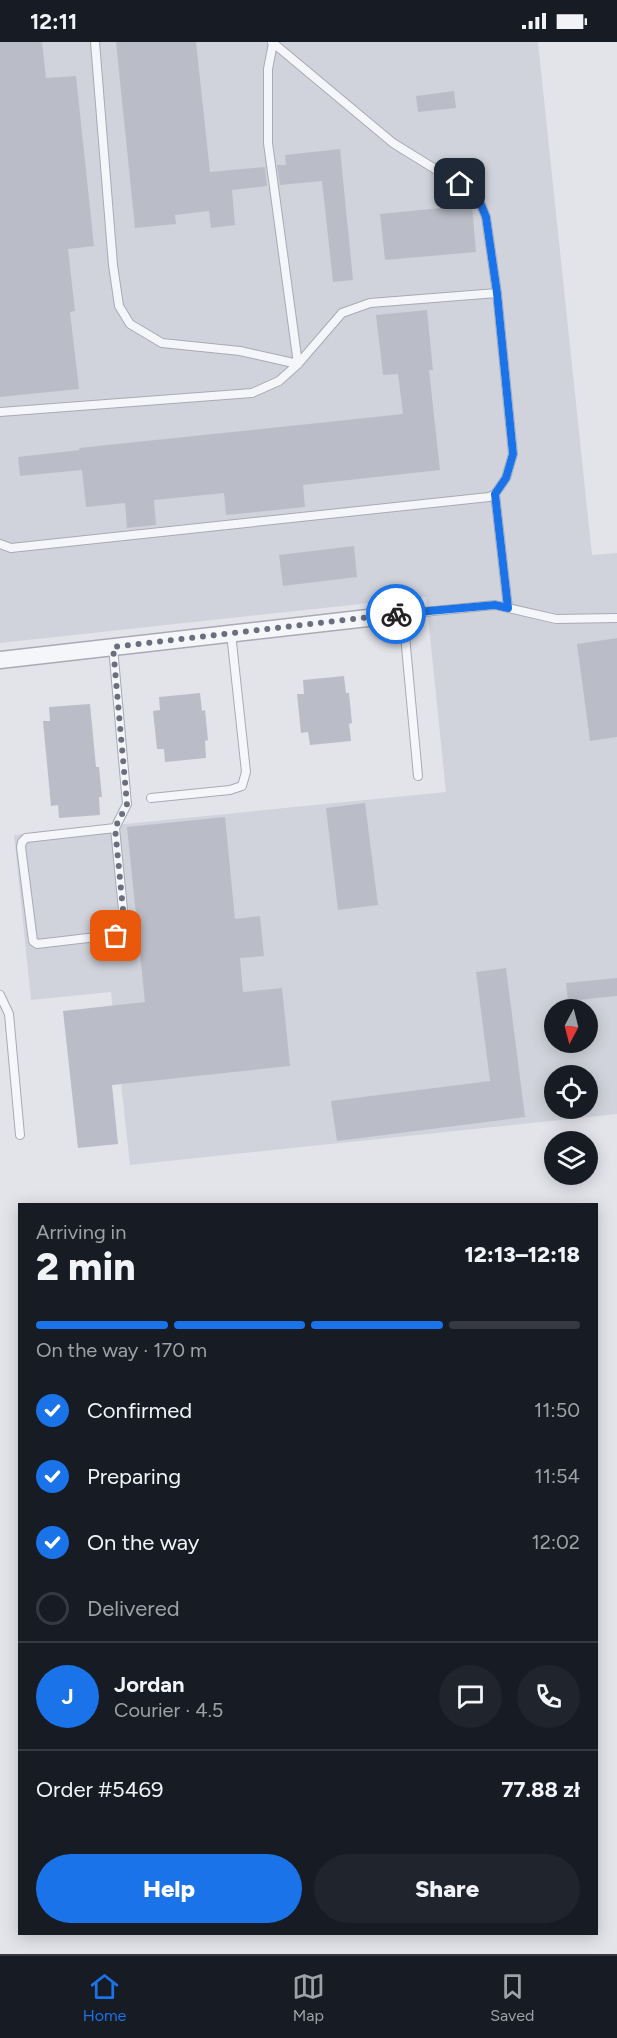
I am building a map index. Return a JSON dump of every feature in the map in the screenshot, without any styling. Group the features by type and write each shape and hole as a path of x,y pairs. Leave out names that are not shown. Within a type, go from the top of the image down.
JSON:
{"street":[{"path":"0,660 403,614"}],"lane":[{"path":"95,42 113,265 119,306 130,324 162,343 240,351 298,364"},
{"path":"0,544 11,548 489,497 495,494 506,478 513,454 497,293 486,217 477,195 393,143 273,42 268,69 268,143 298,364"},
{"path":"0,412 252,393 279,381 298,364 342,313 370,303 497,293"},
{"path":"495,494 508,608"},
{"path":"418,776 403,614 495,605 556,619 617,618"},
{"path":"151,798 230,790 242,786 246,772 231,633"},
{"path":"113,647 127,804 115,828 125,930 116,936 37,944 33,941 22,842 26,838 115,828"},
{"path":"0,995 9,1014 20,1135"}],"shaded area":[{"path":"0,42 538,42 592,555 617,553 617,1114 598,1116 598,1065 544,1065 544,1119 569,1119 130,1165 111,992 31,1000 14,835 446,792 426,597 0,643"}],"building":[{"path":"0,42 42,42 46,78 76,76 94,246 68,249 75,311 70,312 79,389 0,397"},
{"path":"116,42 196,42 210,172 265,167 267,186 232,190 235,225 211,228 209,211 175,215 176,224 135,228"},
{"path":"454,91 456,108 418,112 416,96"},
{"path":"340,149 353,280 333,282 322,181 280,185 277,165 286,165 285,155"},
{"path":"472,205 476,252 385,260 380,214"},
{"path":"427,310 433,370 429,370 440,470 303,485 305,507 226,515 224,493 154,500 156,525 127,528 125,503 86,507 82,470 20,476 18,457 80,450 79,448 403,414 398,374 383,375 376,315"},
{"path":"354,546 357,577 283,586 279,555"},
{"path":"617,638 617,737 590,741 577,644"},
{"path":"344,676 346,693 349,693 351,741 310,745 308,732 301,733 297,694 304,694 303,680"},
{"path":"200,693 202,711 205,710 208,740 205,741 206,758 165,762 164,749 157,749 153,711 160,710 159,697"},
{"path":"90,704 96,767 99,767 102,797 99,797 100,815 59,818 58,805 51,806 43,721 50,721 49,707"},
{"path":"365,803 378,905 338,910 326,808"},
{"path":"225,817 235,919 260,916 264,956 240,958 243,992 282,988 290,1066 112,1085 118,1144 78,1148 63,1011 145,1002 127,827"},
{"path":"506,968 525,1117 337,1141 331,1101 490,1081 476,972"},
{"path":"617,978 617,996 568,999 566,983"}],"way so far":[{"path":"116,936 125,930 115,828 127,804 113,647 396,614"}],"route":[{"path":"396,614 495,605 508,608 495,494 506,478 513,454 497,293 486,217 477,195 460,184"}]}
